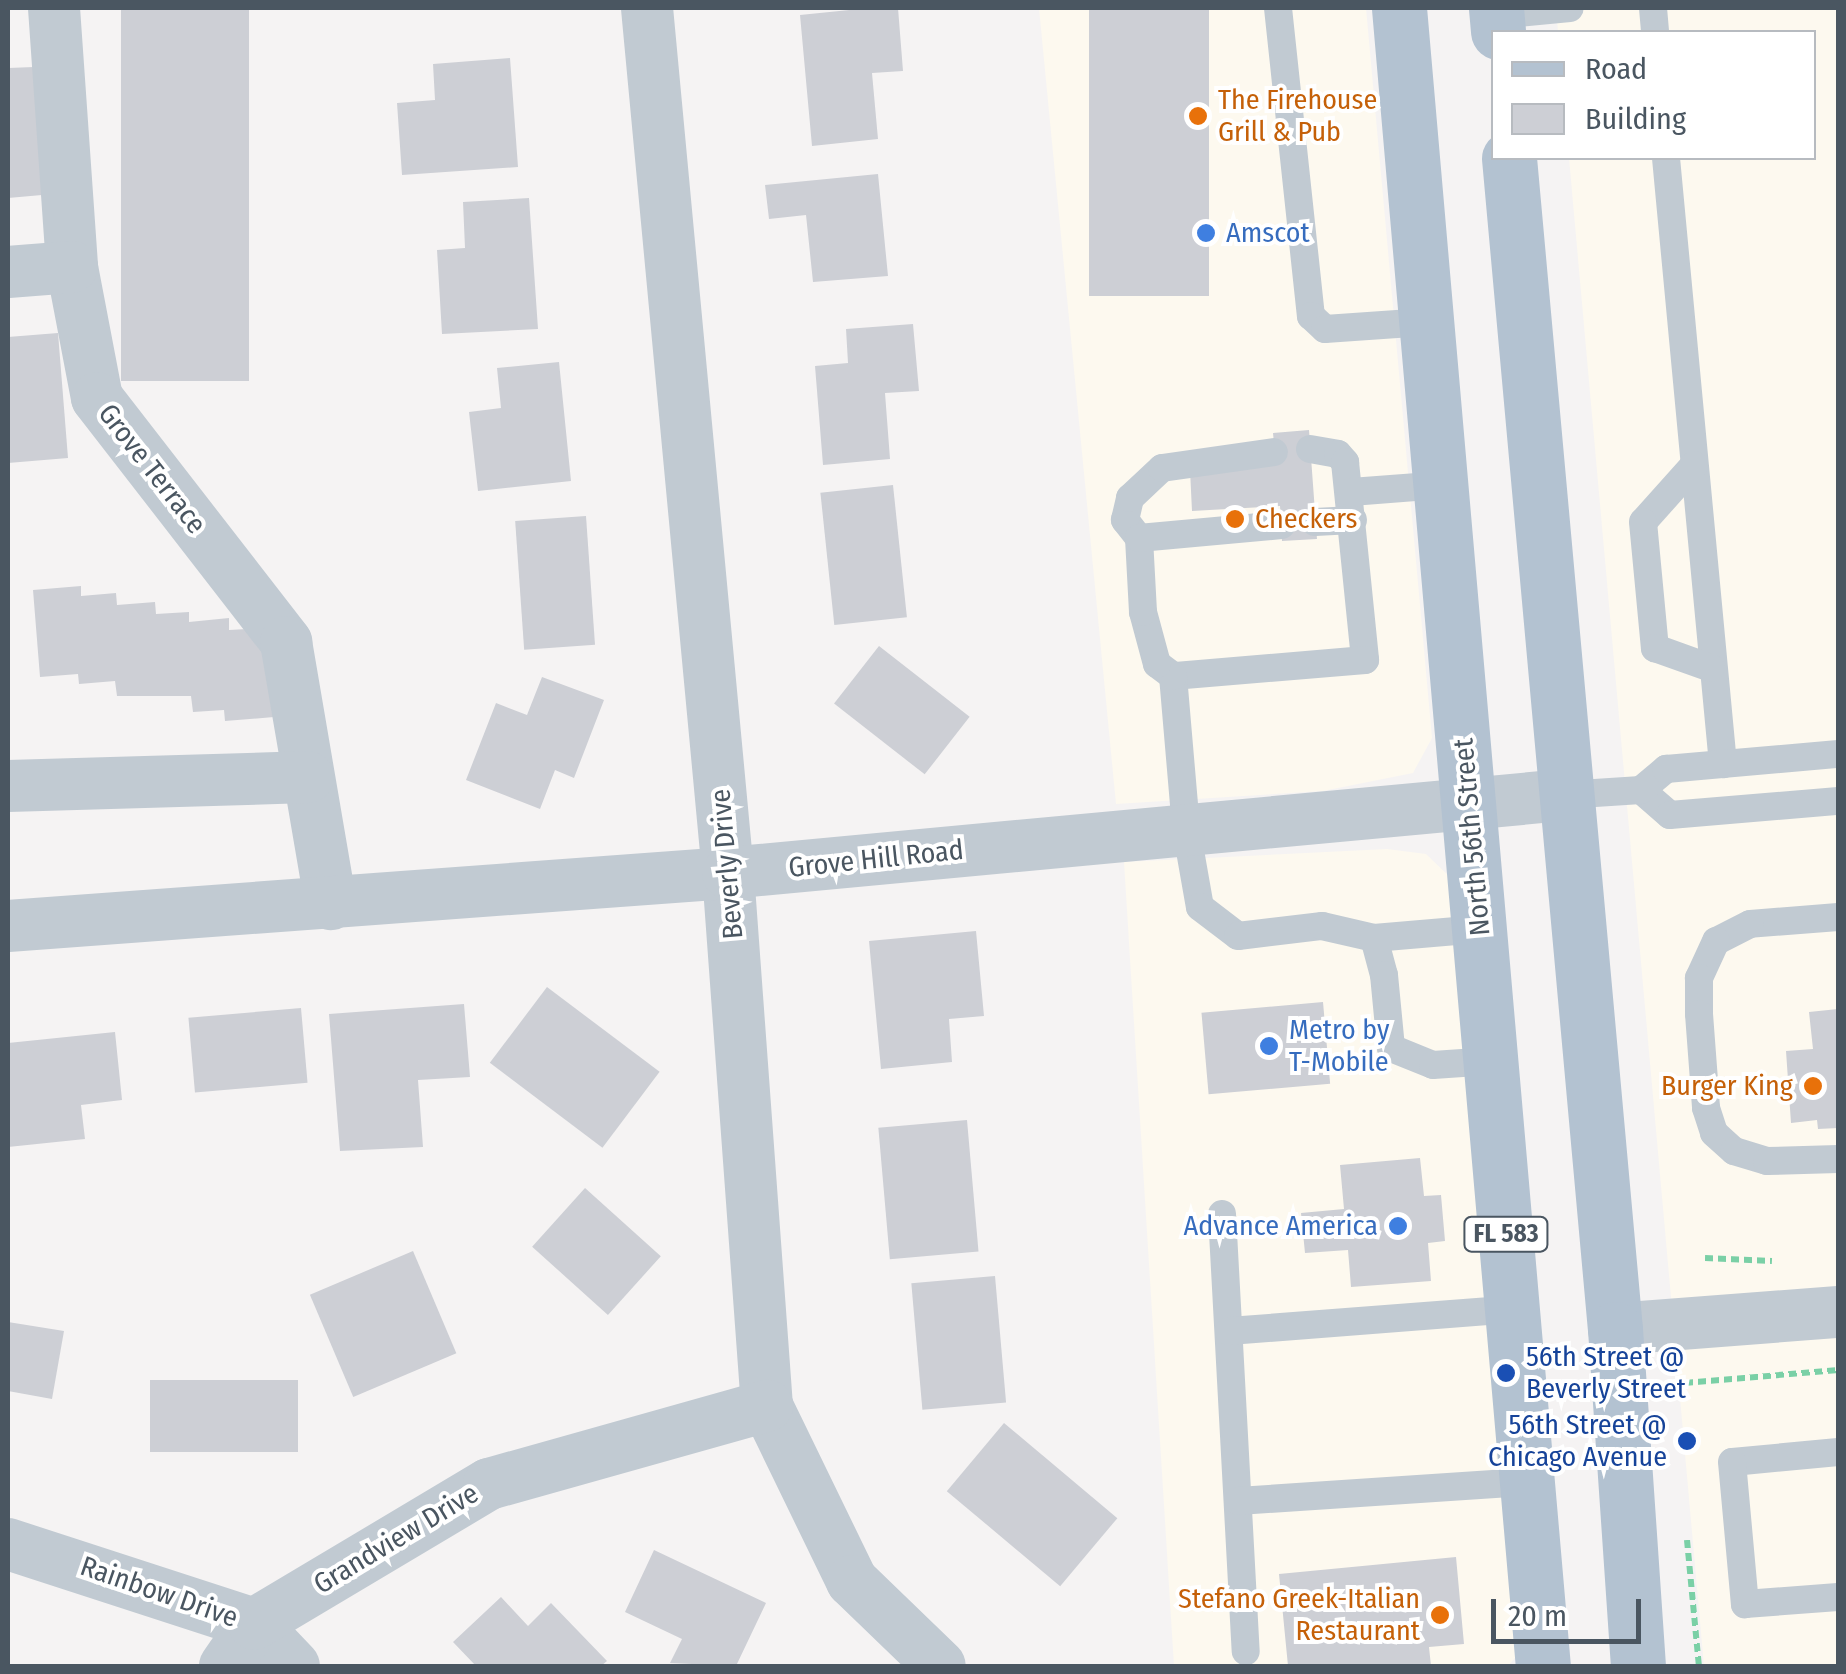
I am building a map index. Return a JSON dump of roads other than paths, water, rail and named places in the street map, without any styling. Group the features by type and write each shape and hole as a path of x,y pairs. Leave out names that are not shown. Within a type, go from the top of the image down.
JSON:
{"main road":[{"name":"North 56th Street","path":"1399,8 1543,1666"},
{"path":"1509,160 1615,1329 1638,1666"}],"street":[{"name":"Grove Terrace","path":"54,8 72,267 96,398 286,642 331,904"},
{"name":"Beverly Drive","path":"647,8 728,874 767,1406 852,1581 940,1666"},
{"path":"8,272 72,267"},
{"path":"8,786 308,777"},
{"name":"Grove Hill Road","path":"8,926 728,874 1564,795"},
{"path":"1615,1329 1838,1312"},
{"name":"Grandview Drive","path":"225,1666 254,1624 488,1484 767,1406"},
{"name":"Rainbow Drive","path":"8,1544 254,1624 294,1666"}],"lane":[{"path":"1278,8 1310,316 1325,329 1426,322"},
{"path":"1496,16 1570,8"},
{"path":"1666,160 1723,764"},
{"path":"1274,452 1162,468 1130,498 1125,520 1138,538 1143,612 1157,664 1173,676 1365,660 1346,462 1338,454 1310,449"},
{"path":"1694,465 1642,522 1655,648 1711,668"},
{"path":"1315,522 1352,506 1441,485"},
{"path":"1138,538 1281,526"},
{"path":"1173,676 1186,828 1200,907 1238,936 1322,926 1374,938 1480,929"},
{"path":"1564,795 1641,790 1666,769 1838,754"},
{"path":"1641,790 1670,815 1838,801"},
{"path":"1838,917 1750,924 1716,941 1700,978 1699,1014 1706,1108 1714,1133 1734,1151 1767,1160 1838,1158"},
{"path":"1374,938 1384,975 1391,1048 1433,1065 1492,1060"},
{"path":"1222,1214 1246,1651"},
{"path":"1229,1331 1513,1309"},
{"path":"1838,1452 1732,1462 1744,1604 1838,1596"},
{"path":"1238,1502 1527,1482"}],"place":[{"name":"The Firehouse Grill & Pub","path":"1198,116"},
{"name":"Amscot","path":"1206,233"},
{"name":"Checkers","path":"1235,519"},
{"name":"Metro by T-Mobile","path":"1269,1046"},
{"name":"Burger King","path":"1813,1086"},
{"name":"Advance America","path":"1398,1226"},
{"name":"56th Street @ Beverly Street","path":"1506,1373"},
{"name":"56th Street @ Chicago Avenue","path":"1687,1441"},
{"name":"Stefano Greek-Italian Restaurant","path":"1440,1615"}]}
